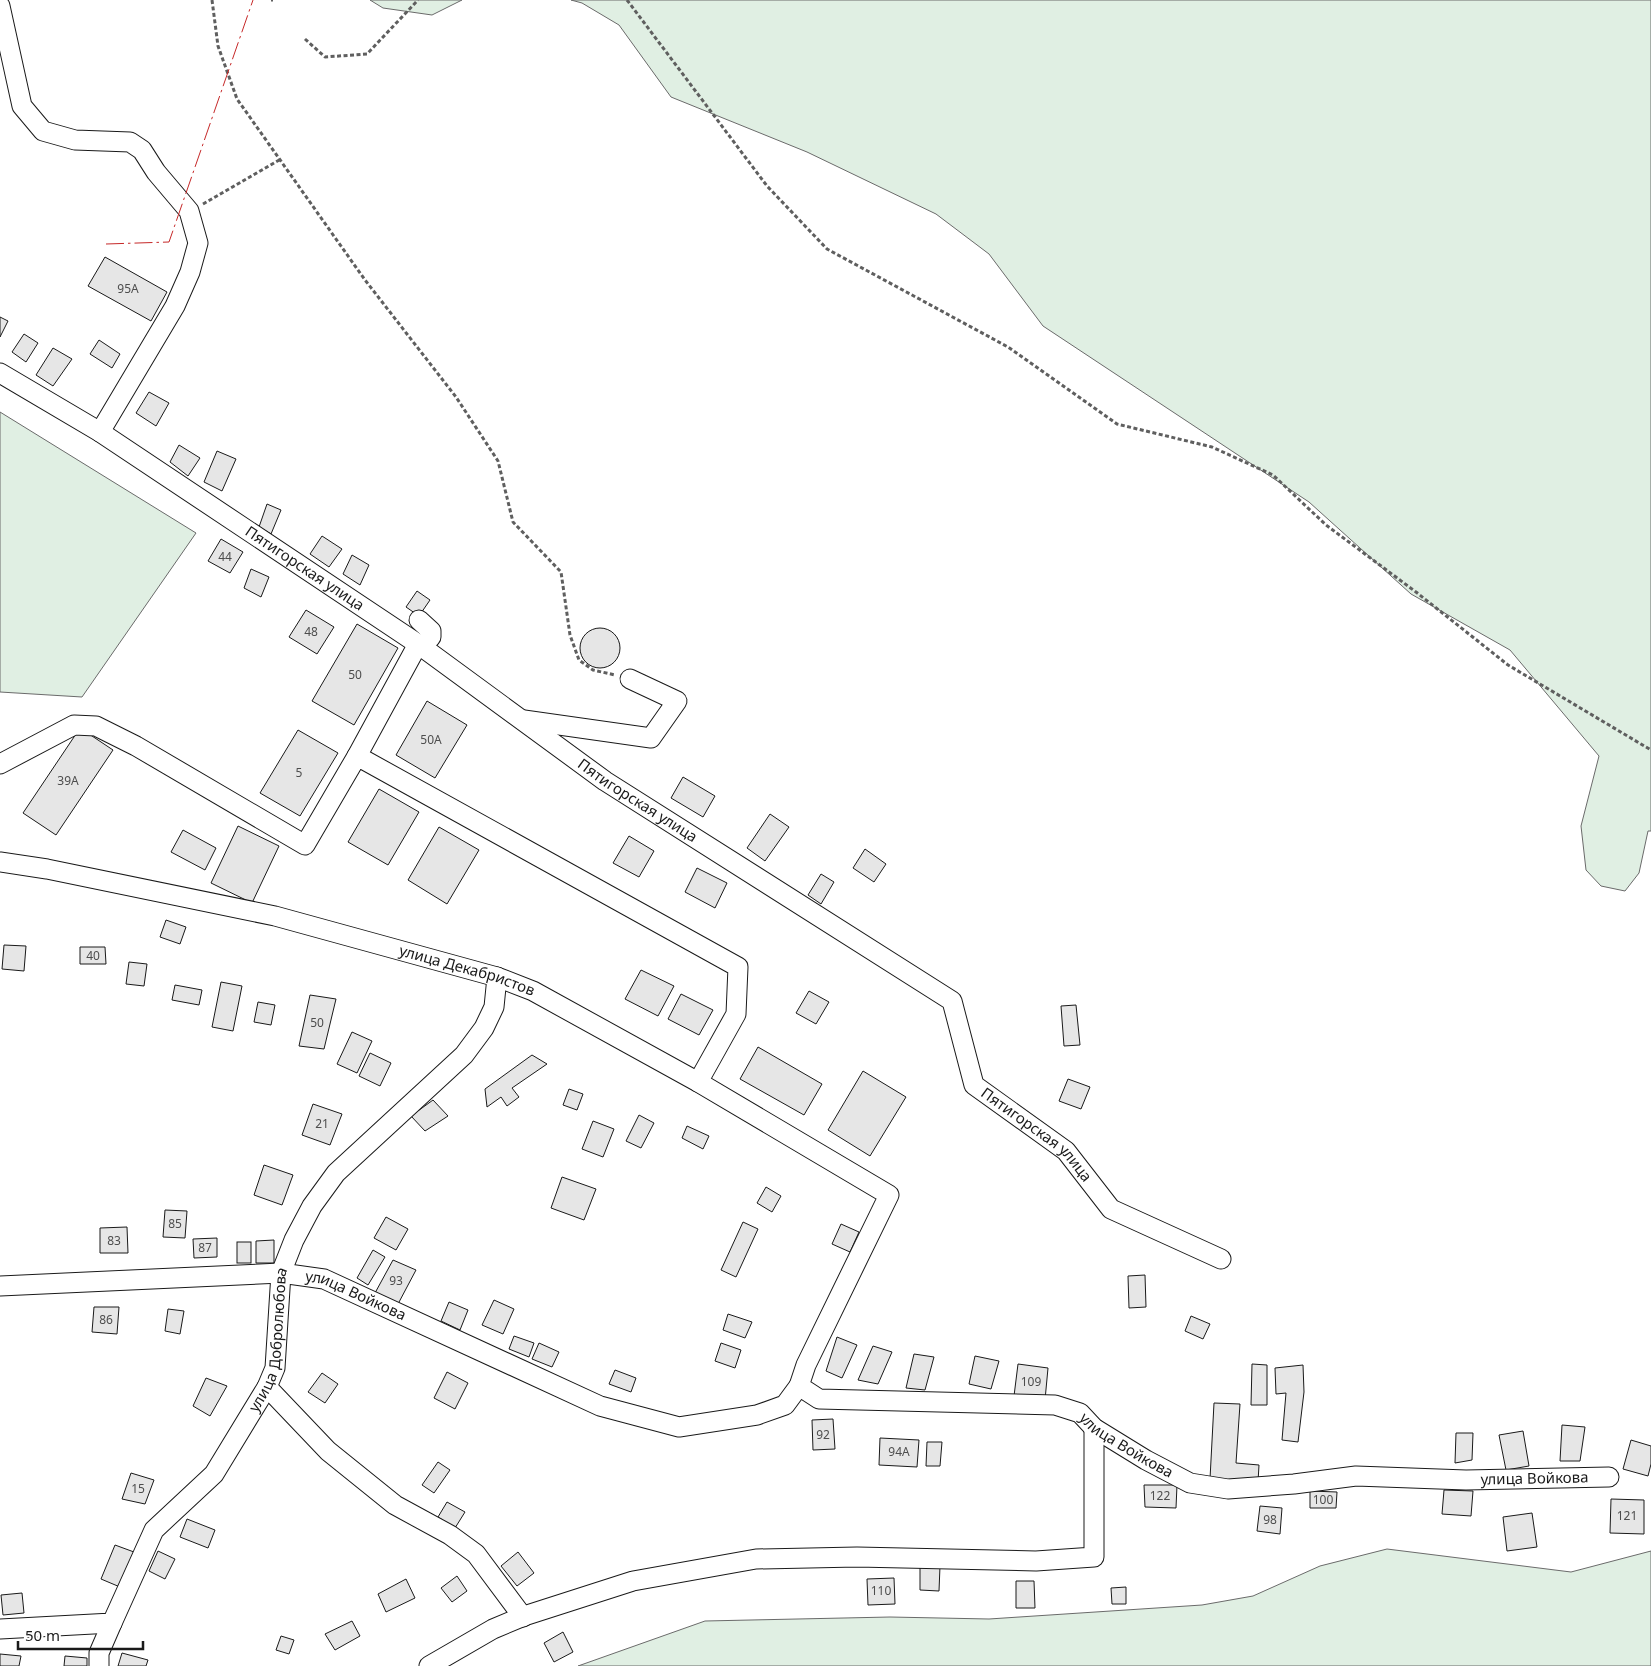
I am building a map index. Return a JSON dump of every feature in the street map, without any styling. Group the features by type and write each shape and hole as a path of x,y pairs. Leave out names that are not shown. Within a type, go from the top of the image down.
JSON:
{"street":[{"path":"0,6 22,106 44,131 75,140 130,142 142,150 156,172 189,211 198,243 190,272 170,315 100,432"},
{"name":"Пятигорская улица","path":"0,373 100,432 420,646 605,781 952,1000 974,1085 1066,1150 1111,1209 1221,1259"},
{"path":"0,764 74,725 96,726 136,746 305,845 420,646 431,637 431,630 419,620"},
{"path":"521,720 651,738 677,701 630,679"},
{"path":"357,756 738,967 736,1014 698,1082"},
{"name":"улица Декабристов","path":"0,862 47,869 275,916 497,977 534,991 698,1082 889,1195 806,1365 799,1386"},
{"name":"улица Добролюбова","path":"99,1666 99,1653 154,1530 214,1474 266,1387 275,1368 281,1273 294,1240 312,1206 336,1173 469,1049 484,1028 494,1007 497,977"},
{"name":"улица Войкова","path":"0,1286 281,1273 324,1280 600,1406 678,1427 756,1415 785,1404 799,1386 819,1399 1055,1405 1080,1413 1094,1428 1146,1460 1190,1483 1228,1489 1294,1484 1356,1476 1466,1480 1609,1477"},
{"path":"266,1387 328,1451 395,1505 450,1536 476,1554 523,1617"},
{"path":"429,1666 493,1629 523,1617 633,1581 756,1559 857,1557 1036,1561 1094,1557 1094,1428"},
{"path":"0,1629 112,1623"}],"path":[{"path":"212,0 218,46 237,99 365,280 456,397 498,461 513,522 561,572 570,635 579,660 593,670 630,679"},
{"path":"305,39 325,57 367,54 418,0"},
{"path":"627,0 766,186 827,249 1008,347 1117,424 1212,447 1273,475 1326,525 1416,592 1508,665 1651,750"},
{"path":"189,211 280,159"}],"green space":[{"path":"370,0 462,0 432,15 383,8"},
{"path":"571,0 1651,0 1651,831 1648,831 1639,873 1625,891 1601,886 1586,870 1581,826 1599,756 1510,650 1411,594 1309,502 1043,326 989,254 936,214 807,152 671,97 619,25 582,3"},
{"path":"0,412 196,533 82,697 0,692"},
{"path":"1387,1549 1571,1572 1651,1551 1651,1666 578,1666 705,1621 890,1617 989,1619 1202,1605 1253,1596 1320,1566"}],"building":[{"path":"105,257 167,292 151,321 88,286"},
{"path":"0,317 8,321 0,337"},
{"path":"24,334 38,343 26,362 12,352"},
{"path":"99,340 120,354 112,368 90,354"},
{"path":"53,348 72,359 53,386 36,375"},
{"path":"149,392 169,403 156,426 136,413"},
{"path":"179,445 200,458 188,476 170,462"},
{"path":"217,451 236,459 222,491 204,482"},
{"path":"267,504 281,510 271,534 259,527"},
{"path":"322,536 342,549 329,567 310,554"},
{"path":"221,539 243,552 230,573 208,561"},
{"path":"352,555 369,565 360,585 343,574"},
{"path":"251,569 269,577 261,597 244,588"},
{"path":"417,591 430,600 419,616 406,607"},
{"path":"306,610 334,627 317,654 289,637"},
{"path":"357,624 398,648 354,725 312,701"},
{"path":"600,628 614,634 620,648 614,662 600,668 586,662 580,648 586,634"},
{"path":"427,701 467,725 435,778 396,755"},
{"path":"80,728 113,750 56,835 23,813"},
{"path":"298,730 338,753 300,816 260,793"},
{"path":"683,777 715,796 703,817 671,798"},
{"path":"379,789 419,812 388,865 348,842"},
{"path":"770,814 789,827 765,861 747,848"},
{"path":"238,826 279,846 252,903 211,883"},
{"path":"439,827 479,850 447,904 408,880"},
{"path":"183,830 216,848 205,870 171,852"},
{"path":"629,836 654,851 639,877 613,863"},
{"path":"865,849 886,864 874,882 853,868"},
{"path":"697,868 727,883 715,908 685,892"},
{"path":"821,874 834,882 821,904 808,895"},
{"path":"166,920 186,927 180,944 160,937"},
{"path":"4,945 26,946 24,971 2,969"},
{"path":"80,947 105,947 106,964 80,964"},
{"path":"129,962 147,964 144,986 126,984"},
{"path":"641,970 674,986 658,1016 625,999"},
{"path":"221,982 242,986 233,1031 212,1027"},
{"path":"175,985 202,990 199,1005 172,1000"},
{"path":"809,991 829,1002 816,1024 796,1013"},
{"path":"681,994 713,1010 699,1035 668,1019"},
{"path":"310,995 336,999 324,1049 299,1046"},
{"path":"258,1002 275,1005 271,1025 254,1022"},
{"path":"1076,1005 1080,1045 1064,1046 1061,1006"},
{"path":"352,1032 372,1041 357,1073 337,1064"},
{"path":"758,1047 822,1084 804,1115 740,1079"},
{"path":"370,1053 391,1063 380,1086 359,1076"},
{"path":"532,1055 547,1064 512,1088 519,1097 507,1106 501,1097 487,1107 485,1089"},
{"path":"863,1071 906,1097 870,1156 828,1130"},
{"path":"1068,1079 1090,1087 1081,1109 1059,1101"},
{"path":"569,1089 583,1094 577,1110 563,1105"},
{"path":"433,1100 448,1116 425,1131 411,1116"},
{"path":"313,1104 342,1114 330,1145 302,1135"},
{"path":"639,1115 654,1123 641,1148 626,1141"},
{"path":"593,1121 614,1129 603,1157 582,1149"},
{"path":"687,1126 709,1136 703,1149 682,1138"},
{"path":"264,1165 293,1175 282,1205 254,1195"},
{"path":"562,1177 596,1189 584,1220 551,1208"},
{"path":"766,1187 781,1196 772,1212 757,1203"},
{"path":"165,1210 187,1211 185,1238 163,1237"},
{"path":"386,1217 408,1229 396,1250 374,1238"},
{"path":"743,1222 758,1229 736,1277 721,1270"},
{"path":"841,1224 859,1232 850,1252 832,1244"},
{"path":"127,1227 128,1253 100,1253 100,1228"},
{"path":"217,1238 217,1257 194,1258 193,1239"},
{"path":"274,1240 274,1263 256,1263 256,1241"},
{"path":"237,1242 251,1242 251,1263 237,1263"},
{"path":"373,1250 385,1257 368,1285 357,1278"},
{"path":"393,1260 416,1270 398,1304 375,1293"},
{"path":"1145,1275 1146,1307 1129,1308 1128,1276"},
{"path":"494,1300 514,1309 503,1334 482,1325"},
{"path":"449,1302 468,1310 460,1330 441,1321"},
{"path":"94,1307 119,1307 117,1334 92,1332"},
{"path":"168,1309 184,1311 180,1334 165,1331"},
{"path":"728,1314 752,1322 745,1338 723,1330"},
{"path":"1191,1316 1210,1324 1203,1339 1185,1331"},
{"path":"514,1336 534,1343 529,1357 509,1349"},
{"path":"837,1337 857,1345 842,1378 826,1371"},
{"path":"539,1343 559,1352 552,1367 532,1359"},
{"path":"721,1343 741,1350 735,1368 715,1361"},
{"path":"873,1346 892,1352 878,1384 858,1380"},
{"path":"914,1354 934,1357 925,1390 906,1388"},
{"path":"975,1356 999,1361 991,1389 969,1384"},
{"path":"1018,1364 1048,1368 1045,1400 1014,1396"},
{"path":"1252,1364 1267,1365 1267,1405 1251,1405"},
{"path":"1303,1365 1304,1392 1298,1442 1282,1440 1286,1393 1276,1394 1275,1368"},
{"path":"615,1370 636,1378 631,1392 609,1384"},
{"path":"447,1372 468,1383 455,1409 434,1398"},
{"path":"322,1373 338,1384 325,1403 308,1392"},
{"path":"206,1378 227,1386 210,1416 193,1406"},
{"path":"1214,1403 1240,1404 1236,1463 1259,1465 1258,1482 1210,1479"},
{"path":"833,1419 835,1449 813,1450 812,1420"},
{"path":"1562,1425 1585,1427 1580,1461 1560,1461"},
{"path":"1523,1431 1529,1466 1506,1470 1499,1435"},
{"path":"1456,1433 1473,1433 1472,1460 1455,1463"},
{"path":"880,1438 919,1440 917,1467 879,1465"},
{"path":"1631,1440 1651,1446 1651,1464 1648,1476 1623,1469"},
{"path":"927,1442 942,1442 940,1466 926,1466"},
{"path":"438,1462 450,1470 434,1493 422,1485"},
{"path":"131,1473 154,1480 145,1504 122,1499"},
{"path":"1144,1485 1177,1485 1176,1508 1145,1507"},
{"path":"1444,1490 1473,1491 1471,1516 1442,1514"},
{"path":"1310,1491 1337,1492 1336,1508 1310,1508"},
{"path":"1611,1499 1644,1500 1644,1534 1610,1533"},
{"path":"447,1502 465,1512 455,1528 438,1517"},
{"path":"1260,1506 1282,1508 1280,1534 1257,1531"},
{"path":"1532,1513 1537,1547 1507,1551 1503,1517"},
{"path":"187,1519 215,1530 208,1548 180,1537"},
{"path":"115,1545 134,1552 120,1587 101,1579"},
{"path":"158,1551 175,1559 165,1579 149,1571"},
{"path":"518,1552 534,1573 517,1586 501,1566"},
{"path":"920,1565 940,1566 939,1591 920,1590"},
{"path":"457,1576 467,1591 452,1602 441,1588"},
{"path":"894,1578 895,1604 868,1605 867,1579"},
{"path":"406,1579 415,1598 386,1612 378,1594"},
{"path":"1016,1581 1034,1581 1035,1608 1016,1608"},
{"path":"1126,1587 1126,1604 1112,1604 1111,1588"},
{"path":"22,1593 24,1613 3,1615 1,1595"},
{"path":"352,1621 360,1636 335,1650 325,1634"},
{"path":"563,1632 573,1652 554,1662 544,1643"},
{"path":"281,1636 294,1640 289,1654 276,1650"},
{"path":"122,1653 148,1660 146,1666 118,1666"},
{"path":"0,1654 21,1656 19,1666 0,1666"},
{"path":"65,1656 87,1658 87,1666 64,1666"}],"power":[{"path":"106,244 169,242 253,0"}]}
